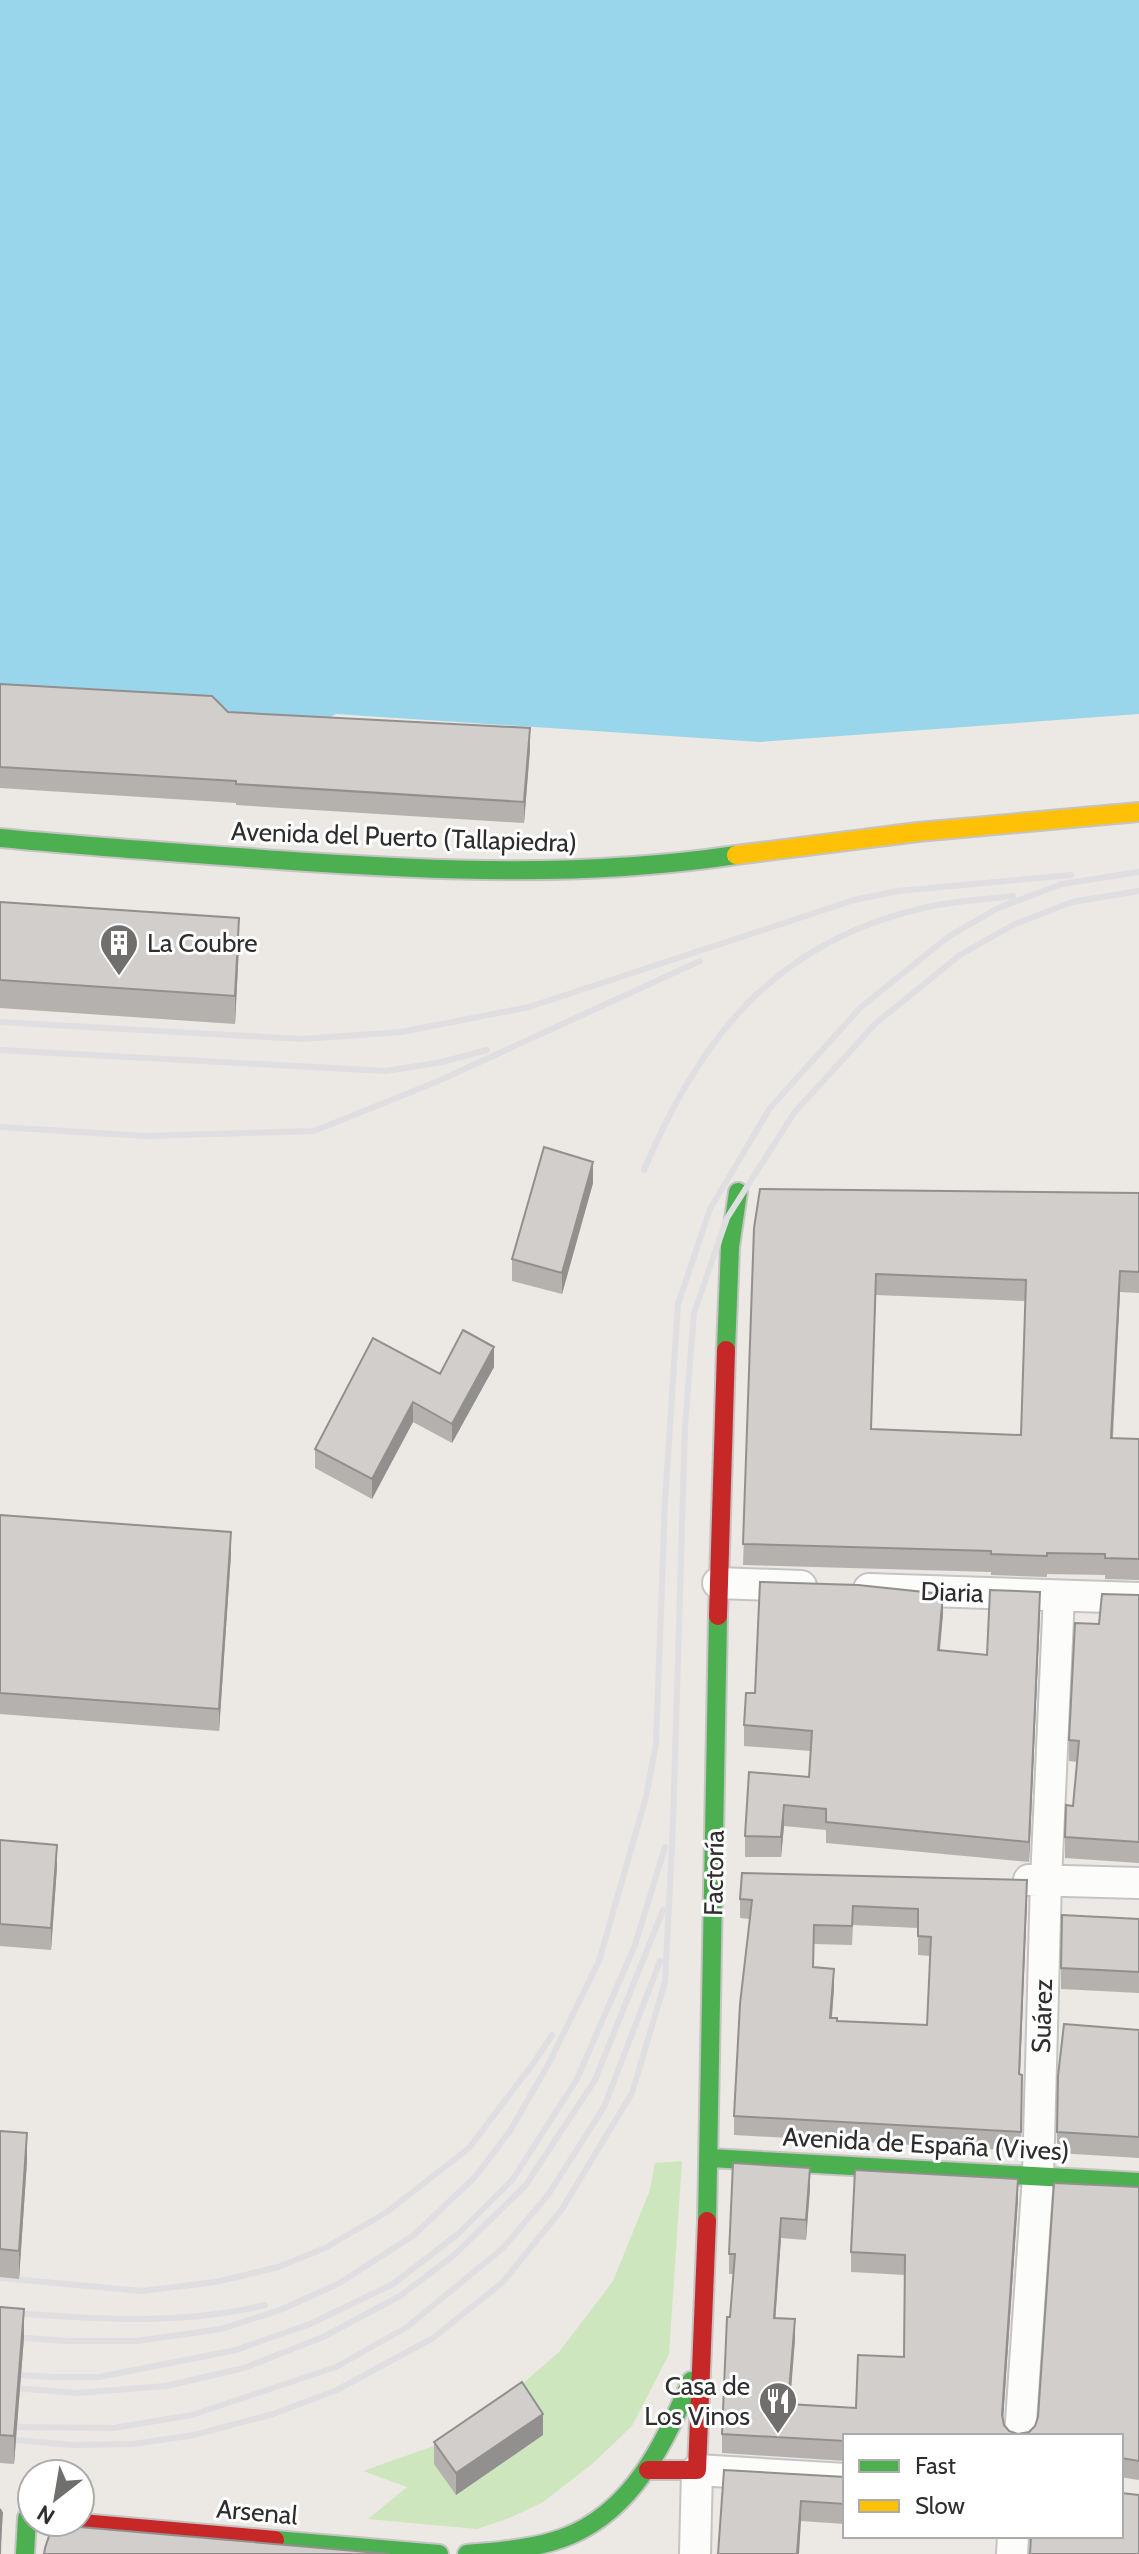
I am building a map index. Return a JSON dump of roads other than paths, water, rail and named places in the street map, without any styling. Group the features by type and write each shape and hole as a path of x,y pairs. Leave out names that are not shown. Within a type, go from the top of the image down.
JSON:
{"street":[{"name":"Avenida del Puerto (Tallapiedra)","path":"0,838 394,867 542,872 701,861 841,840 1139,812"},
{"name":"Factoría","path":"695,2554 710,2158 718,1583 730,1247 738,1192"},
{"name":"Diaria","path":"718,1583 1139,1598"},
{"name":"Suárez","path":"1020,2434 1038,2176 1046,1880 1059,1596"},
{"path":"714,1874 745,1875"},
{"path":"999,1880 1139,1883"},
{"name":"Avenida de España (Vives)","path":"710,2158 1139,2182"},
{"path":"467,2554 523,2548 575,2534 620,2502 648,2470 662,2448 702,2355"},
{"path":"648,2470 843,2479"},
{"name":"Arsenal","path":"96,2526 240,2546 439,2554"}],"water":[{"path":"0,0 1139,0 1139,714 760,742 336,714 305,731 0,694"}],"railway":[{"path":"26,2338 136,2341 221,2329 280,2310 338,2284 414,2235 475,2177 510,2131 548,2065 599,1961 646,1797 656,1744 665,1502 678,1304 710,1209 770,1108 860,1008 948,937 998,908 1062,884 1139,872"},
{"path":"0,1022 302,1039 401,1032 529,1007 854,900 898,891 1071,875"},
{"path":"15,2440 73,2445 133,2444 194,2435 273,2414 337,2390 433,2338 503,2282 562,2209 632,2093 665,1982 685,1426 694,1313 727,1218 794,1113 876,1023 960,955 1013,925 1072,902 1139,891"},
{"path":"644,1170 690,1078 718,1038 749,1002 784,971 825,945 871,924 923,908 1013,896"},
{"path":"0,1127 145,1136 314,1131 436,1082 700,961"},
{"path":"0,1050 386,1071 442,1062 487,1050"},
{"path":"21,2375 99,2377 236,2350 310,2324 393,2284 458,2234 513,2179 577,2079 635,1945 665,1847"},
{"path":"0,2387 78,2393 166,2386 244,2368 323,2337 400,2296 453,2256 525,2186 595,2080 663,1910"},
{"path":"16,2427 114,2428 192,2415 336,2367 407,2327 503,2248 548,2195 604,2107 660,1961"},
{"path":"0,2278 142,2291 216,2282 278,2267 325,2248 387,2212 469,2148 552,2035"},
{"path":"0,2312 133,2319 200,2316 265,2305"}],"place":[{"name":"La Coubre","path":"119,977"},
{"name":"Casa de Los Vinos","path":"778,2435"}]}
